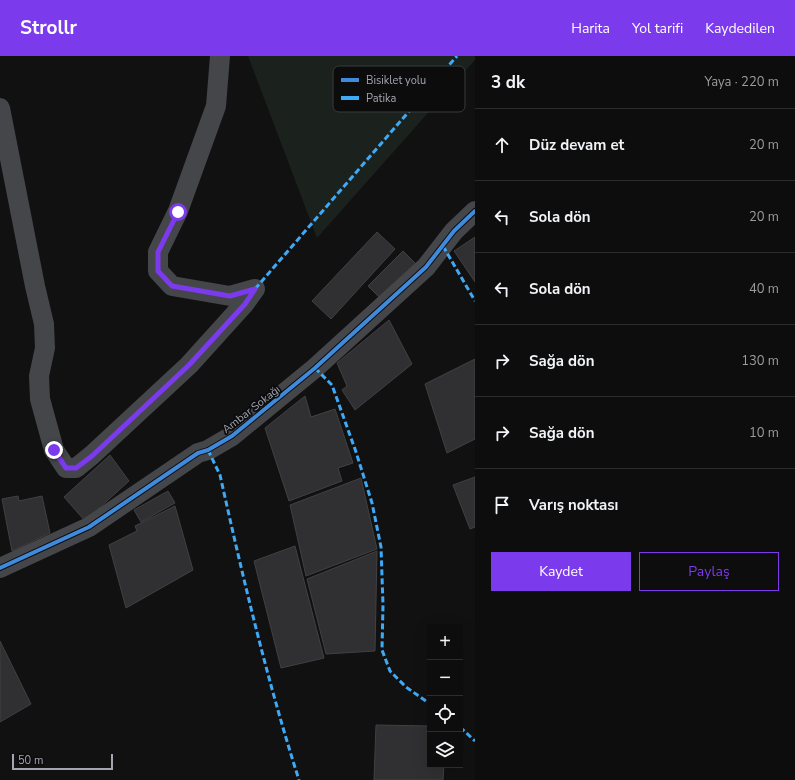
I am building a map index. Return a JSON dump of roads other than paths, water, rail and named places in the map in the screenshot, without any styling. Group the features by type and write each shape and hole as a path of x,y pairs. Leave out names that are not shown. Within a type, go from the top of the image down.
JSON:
{"street":[{"path":"0,108 35,286 44,324 45,348 39,376 40,399 54,450 66,468 76,468 92,456 189,365 245,304 255,289 230,296 172,286 158,271 158,252 178,212 216,106 220,56"},
{"name":"Ambar Sokağı","path":"0,568 89,527 198,453 208,450 232,436 315,368 426,267 454,231 475,212"}]}
